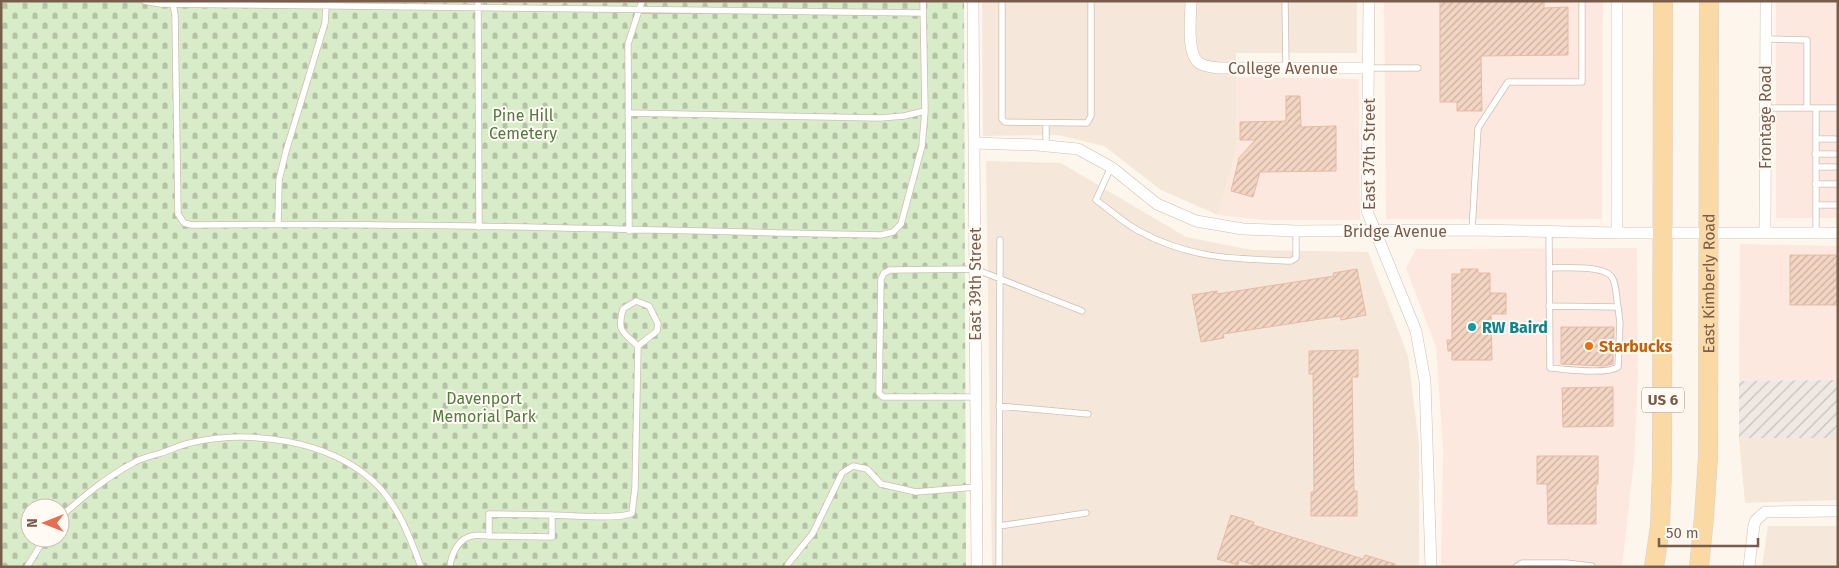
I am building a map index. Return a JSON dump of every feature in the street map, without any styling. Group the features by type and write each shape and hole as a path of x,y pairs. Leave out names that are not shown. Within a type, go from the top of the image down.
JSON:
{"main road":[{"name":"US 6","path":"1654,567 1660,526 1662,468 1663,1"},
{"name":"East Kimberly Road","path":"1699,567 1708,457 1709,1"}],"street":[{"name":"East 39th Street","path":"973,1 976,567"},
{"name":"College Avenue","path":"1191,1 1191,42 1193,53 1198,62 1208,67 1369,68"},
{"name":"East 37th Street","path":"1370,1 1367,211 1416,331 1425,381 1431,567"},
{"path":"1616,233 1617,1"},
{"name":"Frontage Road","path":"1765,232 1764,108 1766,1"},
{"name":"Bridge Avenue","path":"974,143 1078,149 1111,168 1158,204 1196,221 1243,229 1296,231 1472,230 1616,233 1838,233"},
{"path":"1749,567 1756,520 1764,512 1838,511"}],"lane":[{"path":"144,1 161,3 326,6 478,4 639,10 923,13"},
{"path":"629,231 628,44 642,1"},
{"path":"174,3 178,214 184,223 192,225 278,224 881,235 893,232 901,224 922,146 925,111 923,1"},
{"path":"1002,1 1002,120 1005,122 1046,124 1086,123 1091,116 1091,1"},
{"path":"1285,1 1286,68"},
{"path":"1472,230 1478,128 1508,82 1582,82 1582,1"},
{"path":"478,4 479,227"},
{"path":"278,224 279,180 325,23 326,6"},
{"path":"1766,39 1807,40 1807,108"},
{"path":"1369,68 1418,68"},
{"path":"1764,108 1838,108"},
{"path":"1816,108 1816,233"},
{"path":"628,113 880,118 904,116 925,111"},
{"path":"1046,124 1046,146"},
{"path":"1816,139 1835,139"},
{"path":"1815,154 1835,154"},
{"path":"1816,167 1836,167"},
{"path":"1111,168 1096,200 1138,231 1172,247 1199,254 1291,261 1296,258 1296,231"},
{"path":"1815,184 1837,184"},
{"path":"1816,205 1838,204"},
{"path":"1549,232 1549,268 1549,306 1550,368 1586,371 1614,370 1618,367 1620,323 1614,283 1611,276 1592,269 1549,268"},
{"path":"999,567 1000,240"},
{"path":"975,397 883,397 879,393 881,279 884,273 890,270 974,269 1082,311"},
{"path":"489,536 489,514 615,516 632,513 635,488 638,346 621,330 619,324 623,309 636,301 649,306 658,324 657,331 638,346"},
{"path":"1549,306 1618,307"},
{"path":"999,406 1088,414"},
{"path":"70,508 92,488 134,462 190,443 229,438 273,439 311,447 345,461 374,482 394,505 421,567"},
{"path":"787,567 813,532 842,473 853,466 867,468 881,484 916,492 976,487"},
{"path":"999,526 1086,513"},
{"path":"450,567 450,560 459,544 472,536 552,537 552,515"},
{"path":"27,567 39,548"},
{"path":"1516,567 1522,563 1566,563 1592,566"}],"shaded area":[{"path":"982,1 1357,1 1357,53 1236,53 1237,148 1218,215 1161,190 1104,146 1058,135 983,136"},
{"path":"1384,1 1603,1 1602,219 1386,219"},
{"path":"1776,1 1838,1 1838,218 1776,218"},
{"path":"1236,77 1359,79 1360,220 1262,220 1218,215 1237,148"},
{"path":"986,161 1061,163 1186,237 1251,250 1368,252 1408,356 1419,444 1419,567 992,567"},
{"path":"1740,244 1838,246 1838,380 1739,381"},
{"path":"1637,248 1638,377 1634,461 1622,567 1441,567 1443,448 1436,347 1406,268 1416,249"},
{"path":"1838,380 1838,438 1739,438 1739,381"},
{"path":"1739,438 1838,438 1838,500 1745,503"},
{"path":"1768,526 1838,526 1838,567 1762,567"}],"green space":[{"path":"1,1 964,1 966,567 1,567"}],"building":[{"path":"1440,1 1544,1 1544,8 1568,7 1568,55 1481,56 1482,111 1457,111 1457,102 1440,102"},
{"path":"1286,96 1300,96 1301,127 1336,126 1336,171 1260,172 1253,197 1231,191 1239,158 1255,140 1240,140 1240,122 1286,121"},
{"path":"1790,255 1838,255 1838,305 1790,305"},
{"path":"1357,269 1366,315 1341,320 1340,316 1223,334 1224,338 1201,342 1192,295 1217,291 1217,294 1334,276 1333,273"},
{"name":"RW Baird","path":"1461,269 1478,269 1478,273 1490,273 1490,293 1506,293 1506,314 1491,314 1492,360 1452,360 1452,351 1448,351 1447,340 1452,340 1452,274 1461,274"},
{"path":"1561,327 1614,327 1613,364 1603,366 1561,364"},
{"path":"1358,350 1358,377 1352,377 1354,491 1357,491 1357,516 1311,516 1311,492 1314,492 1313,374 1309,374 1309,351"},
{"path":"1613,387 1613,426 1563,427 1562,388"},
{"path":"1537,456 1598,456 1596,524 1548,524 1547,484 1537,484"},
{"path":"1231,515 1254,522 1253,525 1363,559 1365,555 1395,564 1395,567 1260,567 1239,560 1238,565 1217,559"}],"place":[{"name":"RW Baird","path":"1472,327"},
{"name":"Starbucks","path":"1589,346"}],"park label":[{"name":"Pine Hill Cemetery","path":"523,124"},
{"name":"Davenport Memorial Park","path":"484,407"}]}
